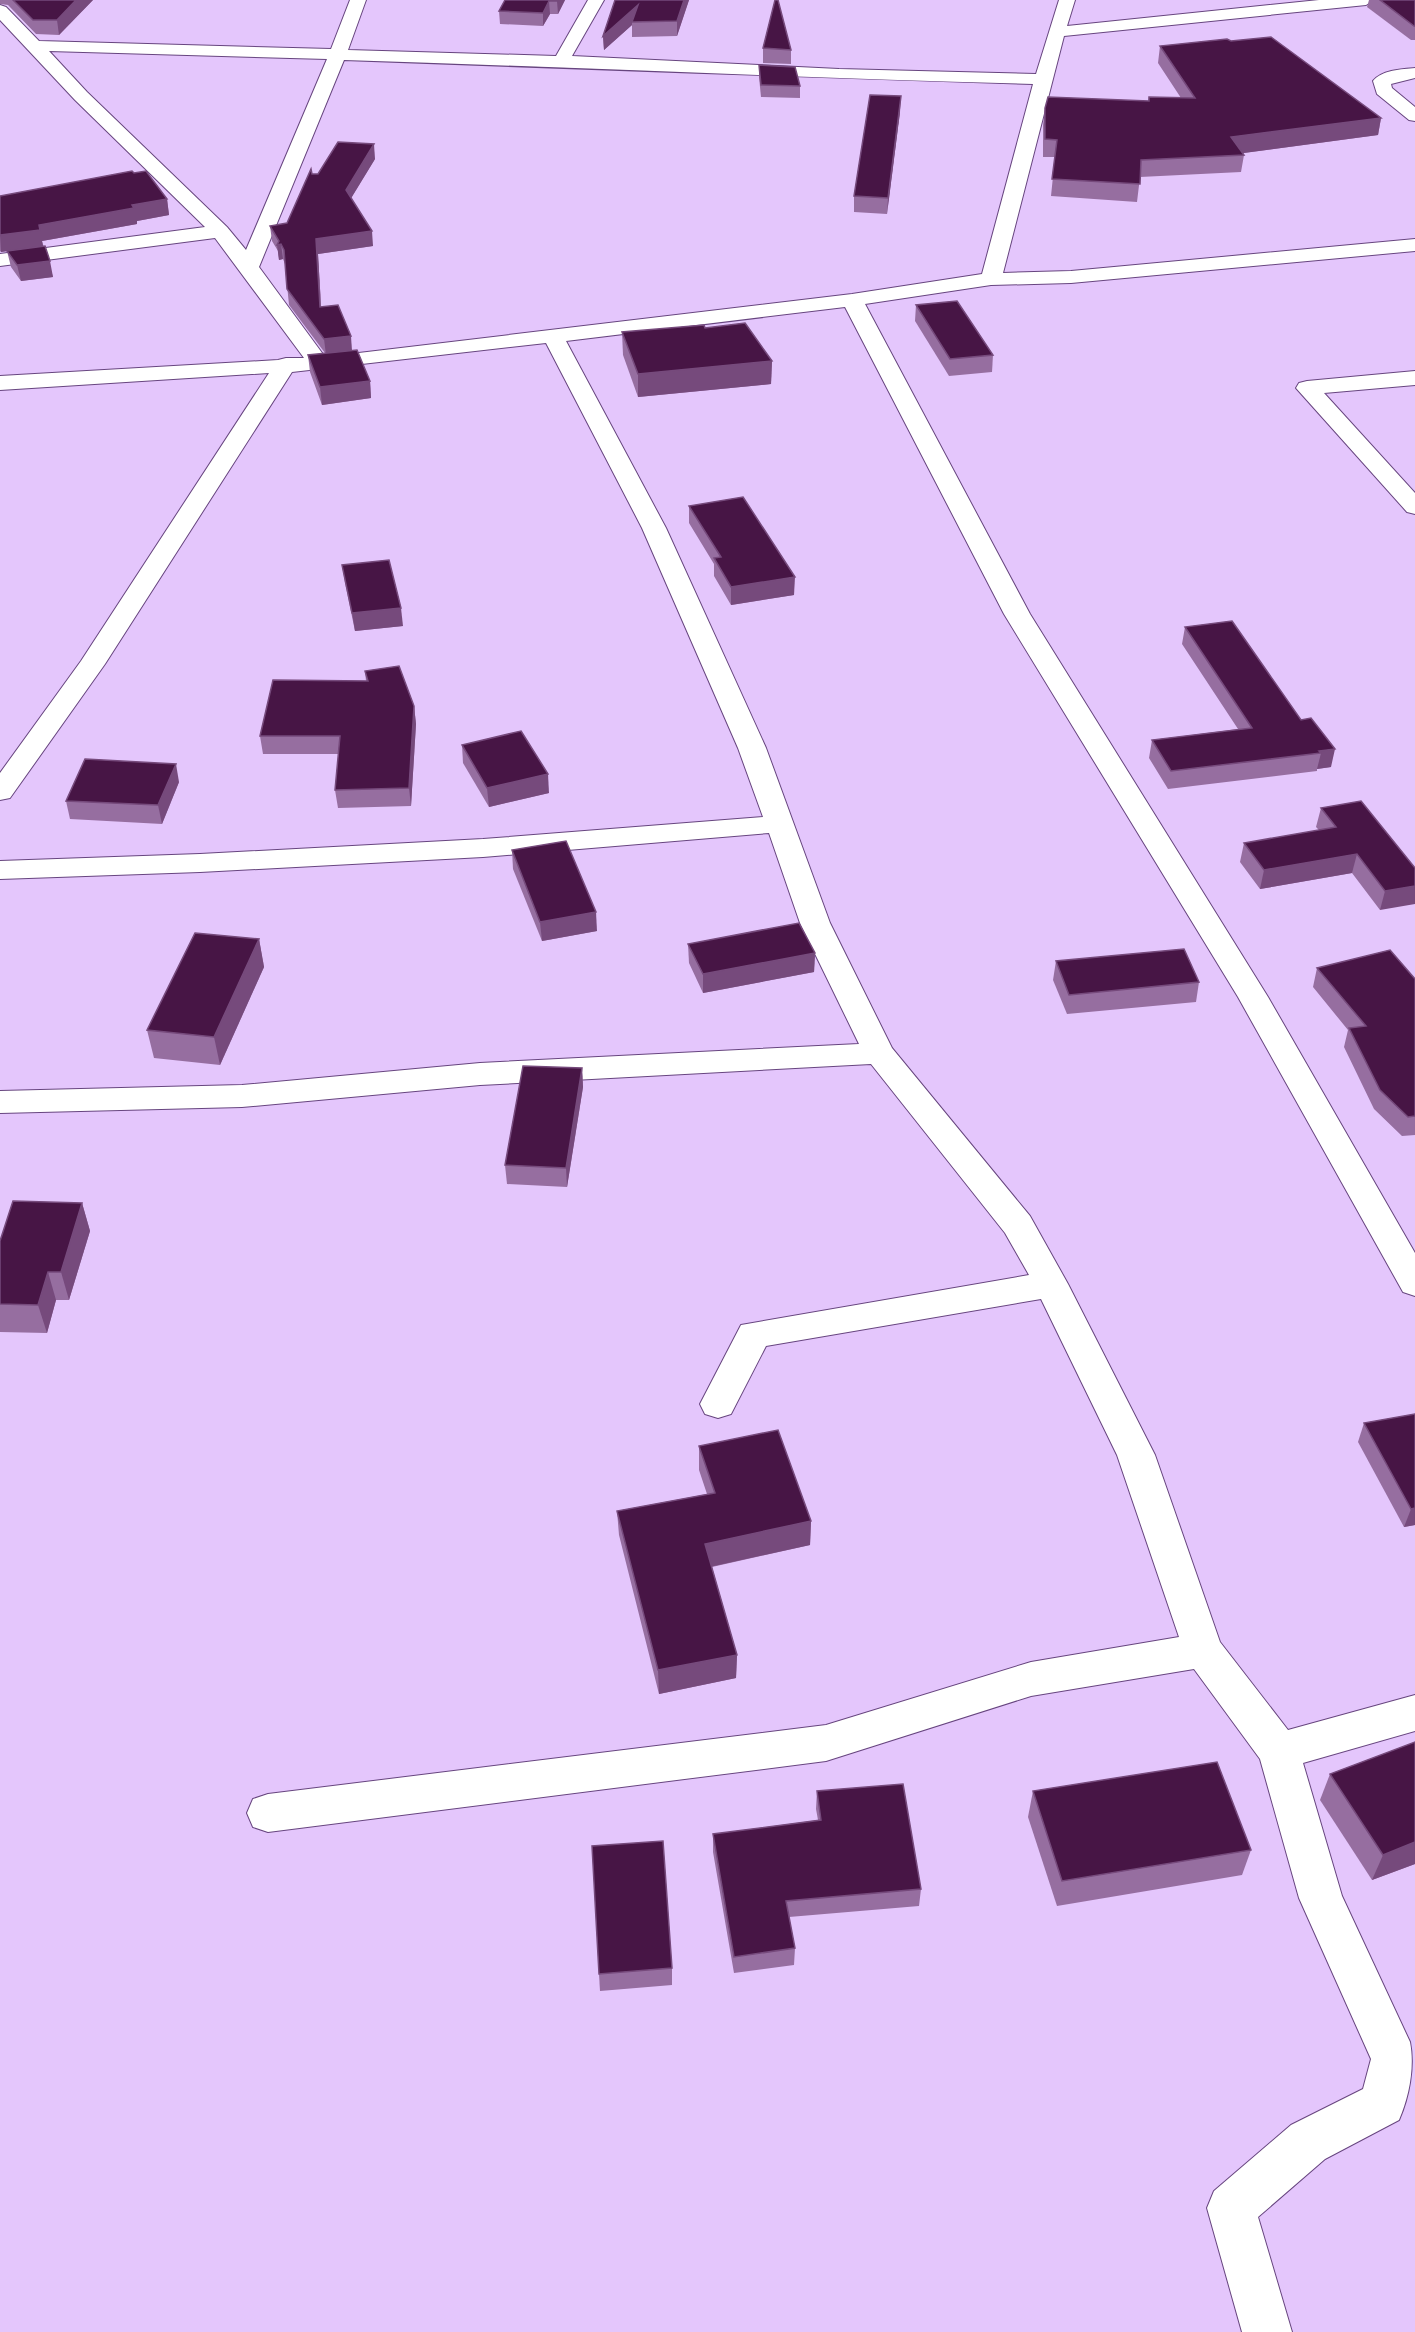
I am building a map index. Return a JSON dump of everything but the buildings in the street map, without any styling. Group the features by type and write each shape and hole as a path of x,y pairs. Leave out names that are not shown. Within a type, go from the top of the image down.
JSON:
{"street":[{"path":"249,267 358,0"},
{"path":"561,62 596,0"},
{"path":"991,279 1066,0"},
{"path":"1059,32 1366,0"},
{"path":"0,10 81,96 220,231 319,364"},
{"path":"10,44 561,62 839,74 1043,79"},
{"path":"1415,73 1398,75 1383,81 1383,90 1415,116"},
{"path":"0,260 220,231"},
{"path":"0,360 9,382 286,364 319,364 852,300 991,279 1071,277 1415,246"},
{"path":"852,300 1017,614 1253,997 1415,1283"},
{"path":"553,337 654,528 752,748 815,923 879,1053 1018,1225 1051,1284 1136,1455 1203,1650 1280,1751 1321,1898 1394,2058 1383,2104 1308,2142 1231,2208 1267,2332"},
{"path":"0,792 92,664 286,364"},
{"path":"1415,378 1307,388 1415,507"},
{"path":"0,870 200,863 483,848 779,824"},
{"path":"0,1101 242,1096 480,1074 879,1053"},
{"path":"718,1404 754,1335 1051,1284"},
{"path":"268,1813 826,1743 1031,1679 1203,1650"},
{"path":"1280,1751 1415,1713"}]}
